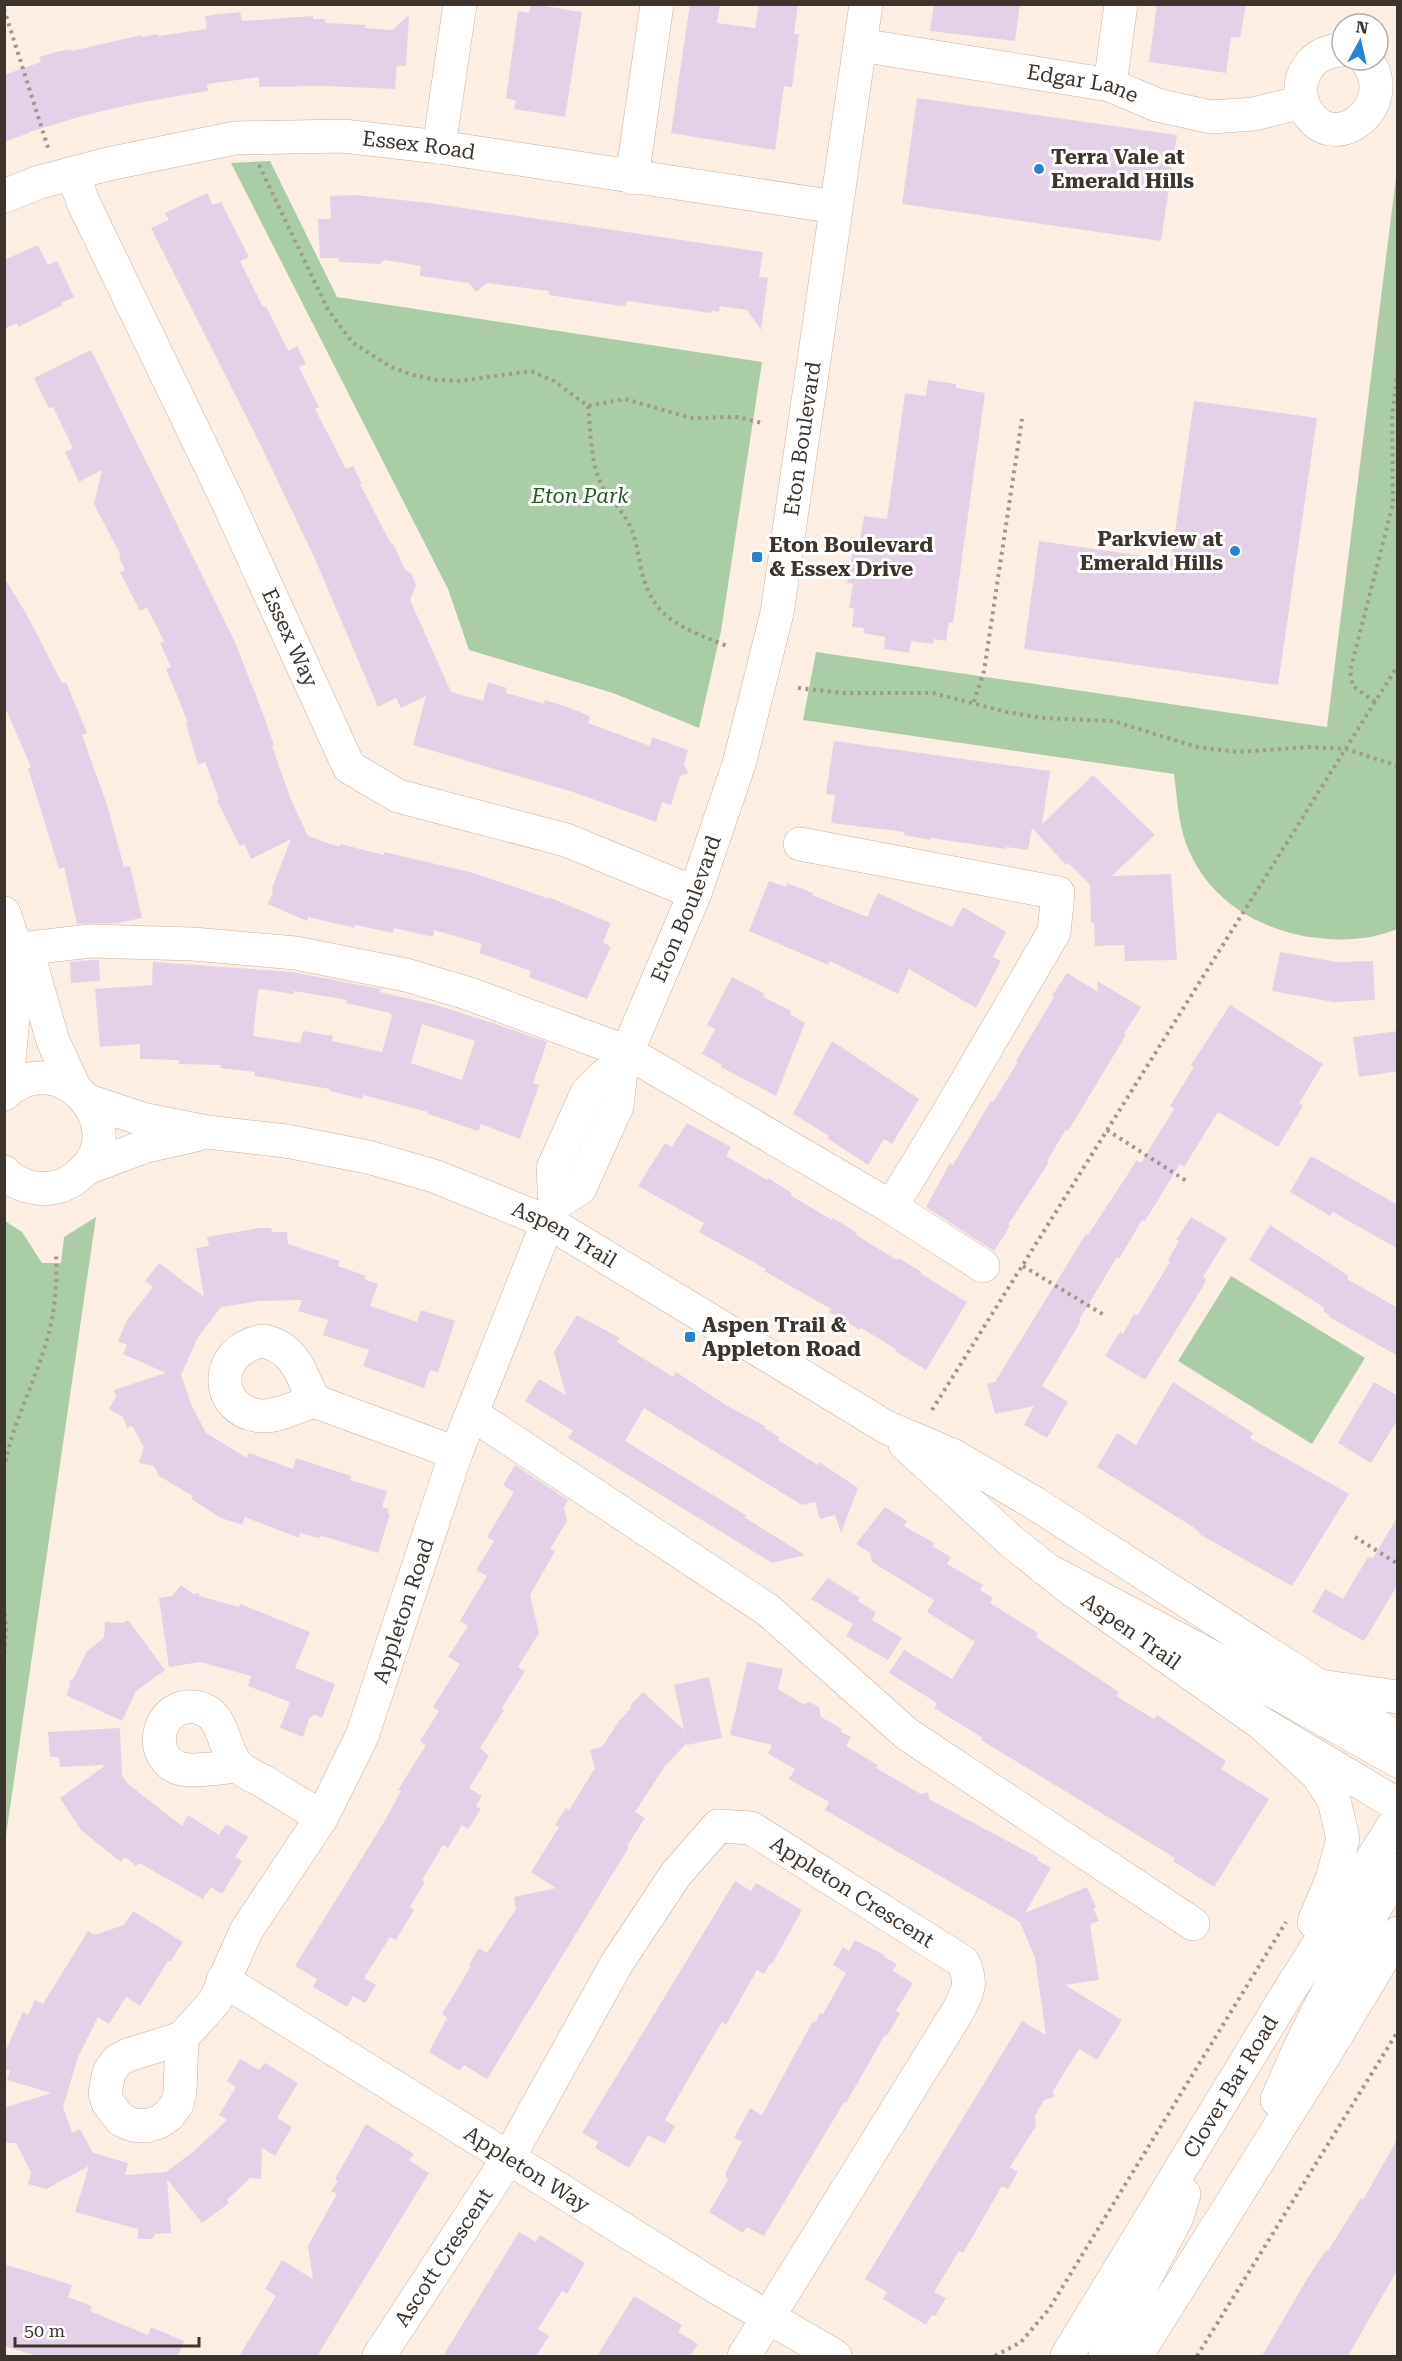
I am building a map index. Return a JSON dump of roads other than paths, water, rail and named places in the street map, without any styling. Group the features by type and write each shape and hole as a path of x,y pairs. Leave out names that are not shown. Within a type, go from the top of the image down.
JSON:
{"street":[{"path":"439,147 460,4"},
{"path":"632,178 657,4"},
{"name":"Eton Boulevard","path":"551,1213 580,1188 617,1106 625,1058 694,893 739,764 777,613 866,4"},
{"path":"1110,85 1121,4"},
{"name":"Edgar Lane","path":"860,45 1110,85 1157,105 1211,117 1254,114 1302,102"},
{"path":"1330,51 1309,64 1300,89 1302,102 1308,113 1318,123 1329,128 1355,127 1366,120 1374,110 1379,98 1380,72"},
{"name":"Essex Road","path":"4,196 62,164 235,138 343,136 439,147 632,178 836,207"},
{"name":"Essex Way","path":"62,164 83,202 227,500 349,767 398,796 566,840 694,893"},
{"path":"800,844 1058,893 1054,932 891,1207"},
{"path":"4,913 10,950 7,970 13,1019 5,1093"},
{"path":"10,950 90,941 193,944 296,953 406,975 466,993 625,1058 891,1207 983,1266"},
{"path":"10,950 32,968 54,1041 96,1117 99,1134 96,1152 87,1168"},
{"name":"Aspen Trail","path":"5,1093 22,1082 41,1078 60,1081 82,1095 142,1119 207,1132 286,1141 369,1157 551,1213 886,1426 954,1456 1036,1504 1319,1686 1398,1740"},
{"name":"Aspen Trail","path":"5,1174 23,1185 40,1189 58,1187 74,1180 87,1168 143,1147 207,1132"},
{"name":"Appleton Road","path":"182,2038 215,2001 246,1931 322,1817 362,1736 456,1453 551,1213"},
{"path":"314,1401 456,1453"},
{"path":"472,1414 768,1610 908,1734 1193,1924"},
{"name":"Aspen Trail","path":"886,1426 1012,1542 1044,1568 1261,1723 1398,1805"},
{"path":"1044,1568 1220,1661 1398,1761"},
{"path":"1319,1686 1398,1697"},
{"path":"1261,1723 1318,1775 1328,1788 1334,1800 1343,1839 1332,1879 1281,2004"},
{"path":"238,1766 322,1817"},
{"name":"Clover Bar Road","path":"1067,2356 1281,2004 1398,1818"},
{"name":"Appleton Crescent","path":"509,2157 617,1963 676,1875 718,1826 751,1828 963,1962 969,1975 968,1991 958,2011 768,2318"},
{"path":"1244,2183 1289,2069 1354,1942 1398,1870"},
{"path":"1136,2356 1398,1933"},
{"path":"1325,2054 1398,1967"},
{"name":"Appleton Way","path":"223,1980 768,2318 835,2356"},
{"path":"1105,2356 1177,2217 1208,2124"},
{"name":"Ascott Crescent","path":"379,2356 509,2157"},
{"path":"1045,2356 1101,2301"},
{"path":"744,2356 768,2318"},
{"path":"1146,2356 1154,2325"}],"place":[{"name":"Terra Vale at Emerald Hills","path":"1039,169"},
{"name":"Parkview at Emerald Hills","path":"1235,551"},
{"name":"Eton Boulevard & Essex Drive","path":"757,557"},
{"name":"Aspen Trail & Appleton Road","path":"690,1337"}],"park label":[{"name":"Eton Park","path":"580,496"}]}
